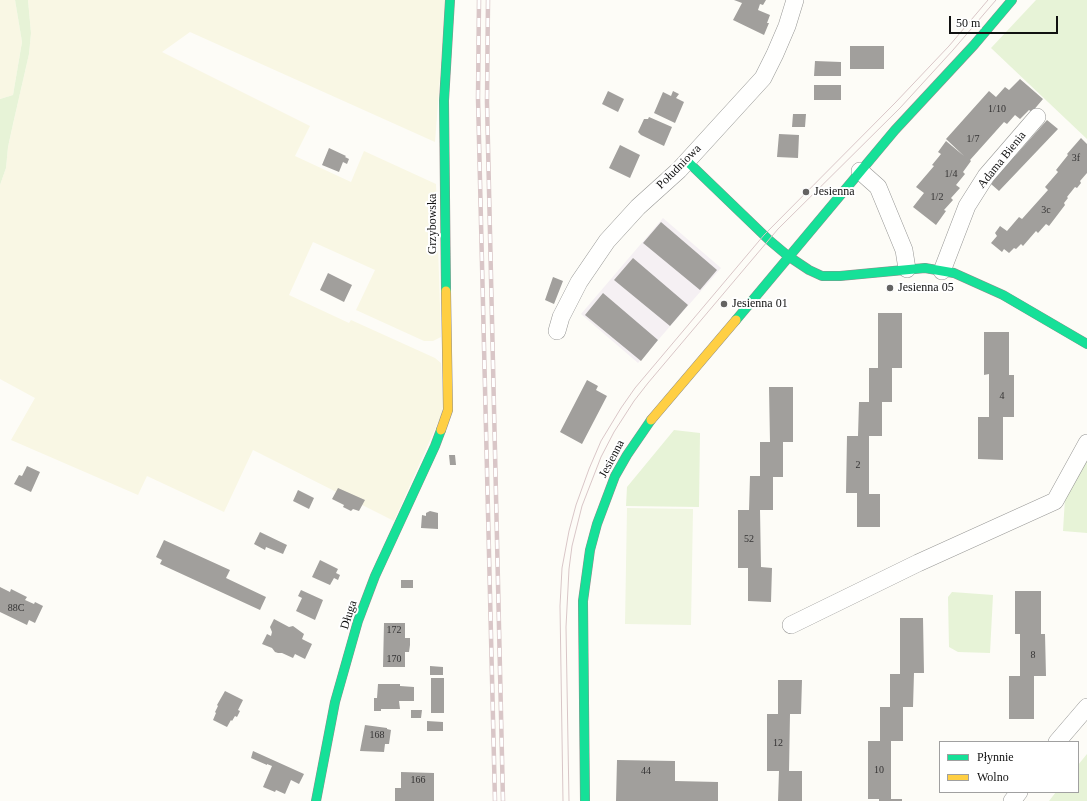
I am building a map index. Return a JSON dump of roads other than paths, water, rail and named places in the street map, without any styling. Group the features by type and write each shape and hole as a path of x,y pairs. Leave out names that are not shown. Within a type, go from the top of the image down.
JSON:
{"street":[{"name":"Grzybowska","path":"436,446 448,410 449,399 446,329 444,101 450,0"},
{"name":"Południowa","path":"557,331 561,316 579,282 607,241 638,207 687,161 763,78 787,26 794,0"},
{"name":"Jesienna","path":"585,801 583,601 590,550 596,524 604,502 627,455 643,430 788,256 895,130 974,45 1012,0"},
{"name":"Adama Bienia","path":"942,271 967,206 986,176 1037,117"},
{"path":"687,161 769,240 788,256 809,270 822,276 840,276 925,268 954,273 1003,295 1087,344"},
{"path":"860,171 878,187 904,250 907,269"},
{"path":"792,625 925,560 1054,501 1087,443"},
{"name":"Długa","path":"316,801 335,702 358,621 375,576 436,446"},
{"path":"1058,741 1087,707"},
{"path":"1012,801 1018,793"}],"tram line":[{"path":"563,801 560,606 562,568 576,505 601,441 635,388 764,235 895,103 949,46 988,0"},
{"path":"569,801 566,627 569,569 572,546 582,506 601,457 614,432 634,401 648,383 778,229 900,108 996,0"}],"railway":[{"path":"479,0 478,98 495,801"},
{"path":"488,0 487,102 503,801"}],"place":[{"name":"Jesienna","path":"806,192"},
{"name":"Jesienna 05","path":"890,288"},
{"name":"Jesienna 01","path":"724,304"}]}
